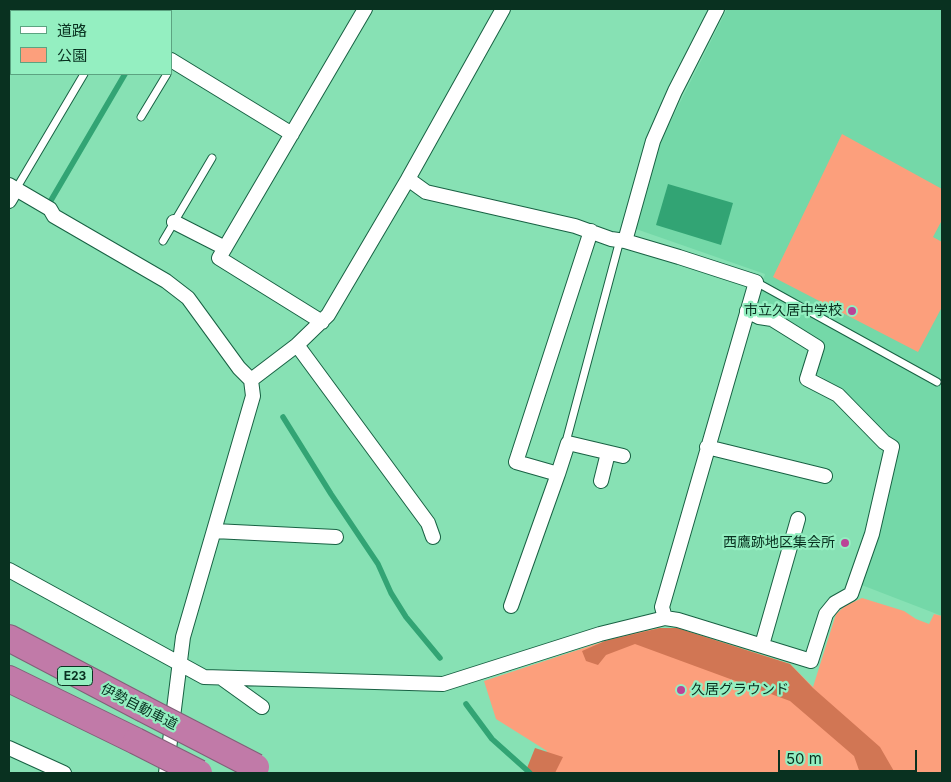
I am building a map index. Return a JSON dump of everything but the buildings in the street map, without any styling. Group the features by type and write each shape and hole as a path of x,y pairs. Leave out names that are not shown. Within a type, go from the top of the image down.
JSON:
{"highway":[{"path":"9,638 142,708"},
{"name":"伊勢自動車道","path":"9,643 142,708 262,770"},
{"name":"E23","path":"9,679 199,773"}],"street":[{"path":"322,322 219,258 365,9"},
{"path":"251,380 297,345 328,315 408,179 503,9"},
{"path":"623,240 653,141 675,91 717,9"},
{"path":"172,66 292,134"},
{"path":"408,179 426,192 575,226 756,282 662,607 665,618"},
{"path":"11,191 50,209 54,216 166,281 188,298 239,368 251,380 253,396 183,637 166,773"},
{"path":"174,222 225,248"},
{"path":"558,474 516,462 591,231"},
{"path":"9,570 204,677 443,684 600,634 665,618 678,620 811,661 826,614 835,603 851,594 872,534 892,447 884,442 838,396 807,379 817,347 772,319 759,317 747,311"},
{"path":"297,345 428,523 433,537"},
{"path":"511,606 568,443 623,456"},
{"path":"707,447 825,476"},
{"path":"601,481 608,452"},
{"path":"762,646 798,519"},
{"path":"214,532 336,537"},
{"path":"223,678 262,707"},
{"path":"9,748 64,773"}],"lane":[{"path":"11,191 83,75"},
{"path":"141,118 165,75"},
{"path":"163,241 212,158"},
{"path":"568,443 567,438 623,240"},
{"path":"756,282 937,382"}],"shaded area":[{"name":"市立久居中学校","path":"727,9 942,9 942,616 859,584 877,534 899,442 893,440 843,392 817,374 823,344 775,315 755,308 765,274 636,229 660,142"},
{"path":"668,184 733,203 721,245 656,225"},
{"path":"660,628 677,628 790,664 813,688 880,747 895,773 860,773 854,756 790,701 635,644 606,655 598,665 586,661 582,651 605,641"},
{"path":"535,748 563,757 555,773 525,773"}],"green space":[{"path":"842,134 942,189 942,220 933,237 942,242 942,307 918,352 773,277"},
{"path":"862,598 904,611 916,619 929,624 934,614 942,616 942,773 538,773 547,751 496,719 484,681 634,633 660,628 677,628 790,664 813,687 836,614 845,606"}],"waterway":[{"path":"50,202 124,75"},
{"path":"283,417 378,564 391,593 406,617 440,658"},
{"path":"466,704 492,739 530,773"}],"place":[{"name":"市立久居中学校","path":"852,311"},
{"name":"西鷹跡地区集会所","path":"845,543"},
{"name":"久居グラウンド","path":"681,690"}]}
